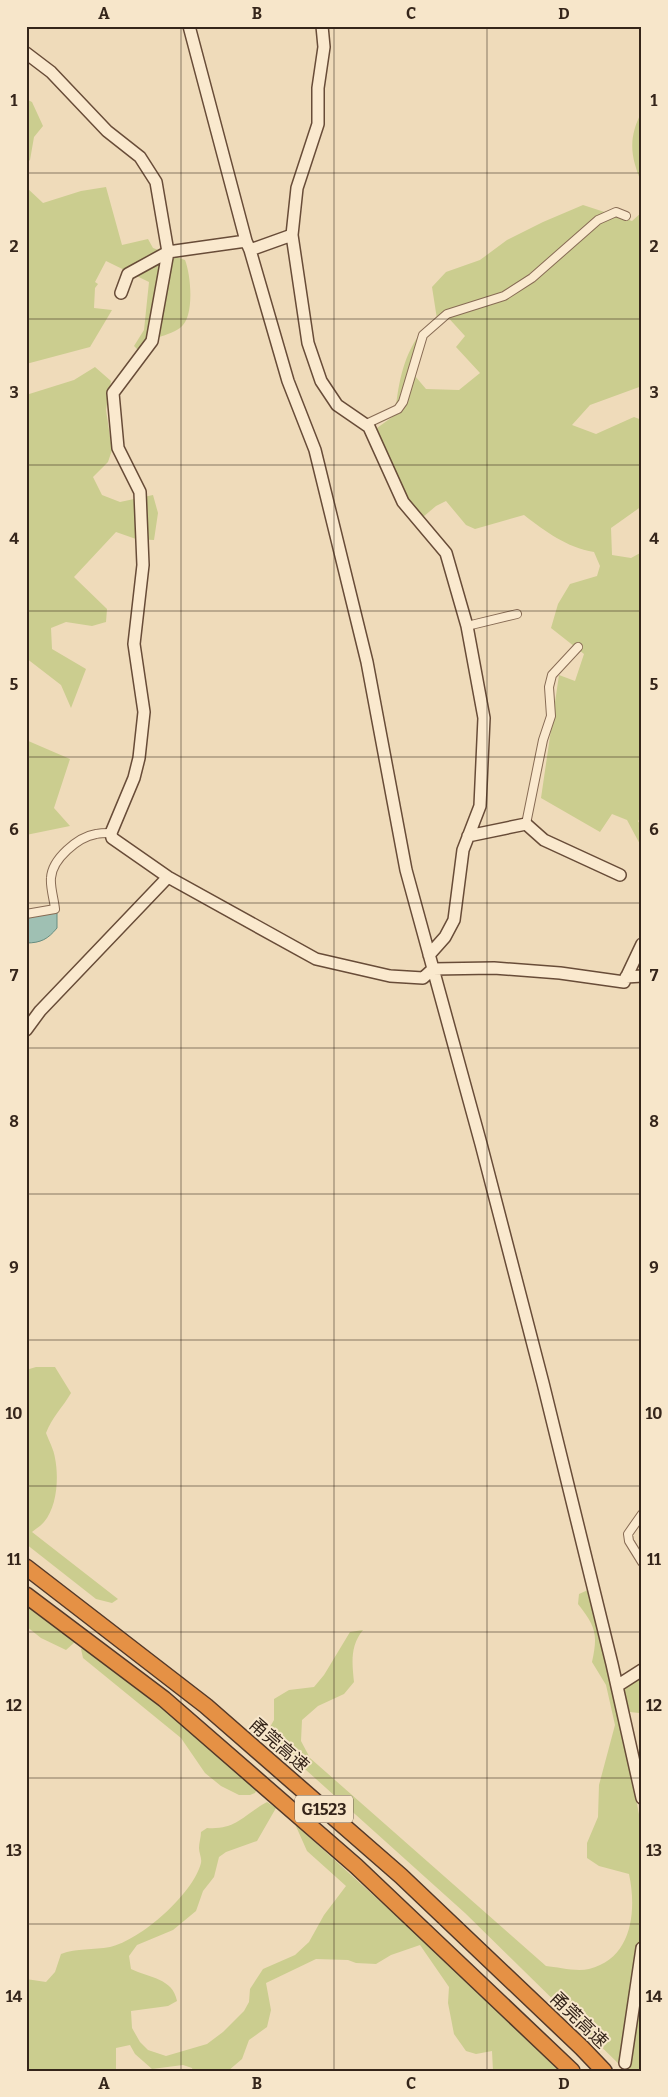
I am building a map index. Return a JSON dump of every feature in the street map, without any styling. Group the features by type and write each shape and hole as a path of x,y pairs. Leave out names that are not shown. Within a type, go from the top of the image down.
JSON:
{"highway":[{"name":"甬莞高速","path":"26,1567 206,1706 394,1870 604,2071"},
{"name":"G1523","path":"26,1595 164,1699 356,1866 572,2071"}],"street":[{"path":"189,26 248,245 288,381 315,450 367,662 406,870 544,1383 642,1798"},
{"path":"322,26 324,47 318,88 318,124 297,188 292,235 308,343 321,382 337,405 370,427 403,502 446,553 467,626 484,718 480,806 463,850 454,920 445,937 429,955"},
{"path":"26,53 52,72 107,131 140,157 156,182 168,252 152,341 113,392 118,448 140,492 143,565 134,644 144,712 139,758 134,778 111,833 112,838 168,877 316,960 390,976 423,978 433,970 504,968 560,972 624,982 642,944"},
{"path":"366,424 398,409 403,402 423,335 447,314 504,296 532,278 598,220 616,212 626,216"},
{"path":"121,293 128,274 168,252 248,245 292,235"},
{"path":"467,626 517,614"},
{"path":"526,824 543,740 552,716 549,687 552,675 578,647"},
{"path":"468,836 526,824"},
{"path":"526,824 544,840 620,874"},
{"path":"26,914 55,909 50,880 56,862 69,848 94,834 111,833"},
{"path":"26,1030 40,1011 168,877"},
{"path":"626,977 642,976"},
{"path":"642,1514 628,1534 629,1541 642,1562"},
{"path":"617,1686 642,1670"},
{"path":"625,2062 642,1948"}],"green space":[{"path":"26,99 32,102 43,126 34,137 30,160 26,163"},
{"path":"642,111 642,184 635,165 632,147 634,130"},
{"path":"26,187 43,203 81,191 106,187 122,245 148,239 153,248 185,260 190,285 190,306 185,323 175,331 149,342 139,351 134,346 144,330 149,282 106,261 95,282 98,284 95,288 94,308 112,310 90,347 26,364"},
{"path":"583,205 632,221 642,212 642,386 590,405 572,425 596,434 634,417 642,420 642,506 611,528 612,555 631,558 642,552 642,816 638,821 642,828 642,848 627,820 612,814 600,832 541,798 559,675 575,681 584,654 551,628 558,604 570,584 597,576 600,566 594,552 565,543 524,515 475,529 466,525 446,501 436,506 423,517 410,506 382,447 377,428 395,415 399,384 405,363 419,335 415,376 426,389 459,390 480,373 456,347 465,336 444,313 437,319 432,287 446,272 480,260 507,240"},
{"path":"95,367 111,381 106,410 112,450 108,462 93,477 102,495 120,502 153,495 158,513 154,540 136,539 116,532 74,577 107,609 106,622 92,626 66,622 51,628 52,649 86,669 71,708 61,685 26,658 26,395 74,380"},
{"path":"26,740 70,759 54,808 70,826 26,835"},
{"path":"36,1367 55,1367 71,1393 51,1422 46,1433 55,1458 57,1474 56,1492 48,1516 32,1532 118,1599 112,1603 96,1599 26,1544 26,1370"},
{"path":"588,1590 621,1720 641,1825 642,1912 639,1940 642,1939 642,2071 626,2071 465,1913 266,1734 274,1720 274,1699 289,1690 314,1687 324,1675 350,1632 363,1630 354,1648 354,1682 344,1694 318,1706 302,1720 301,1741 310,1758 546,1966 584,1970 603,1964 615,1955 623,1944 628,1932 632,1903 629,1874 599,1866 587,1858 587,1843 598,1817 599,1785 615,1725 606,1685 592,1662 595,1644 594,1631 589,1619 578,1604 579,1594"},
{"path":"26,1604 75,1642 66,1650 41,1638 26,1626"},
{"path":"83,1648 177,1720 257,1789 255,1793 239,1795 221,1786 205,1773 181,1738 83,1658 81,1649"},
{"path":"642,1674 642,1703 639,1713 630,1712 623,1688"},
{"path":"267,1802 276,1808 257,1841 226,1852 219,1857 214,1877 203,1891 196,1911 173,1930 137,1945 129,1956 131,1969 165,1983 175,1993 177,2001 168,2006 131,2011 132,2028 140,2042 148,2050 166,2056 207,2044 223,2032 244,2011 249,2002 250,1989 263,1969 295,1955 309,1942 324,1915 346,1886 307,1851 295,1824 494,2005 560,2071 493,2071 492,2051 476,2054 466,2051 454,2034 448,2003 449,1987 420,1945 391,1955 376,1964 356,1963 348,1960 316,1959 266,1983 271,2010 267,2027 249,2040 242,2059 228,2071 193,2071 192,2068 183,2065 152,2069 135,2054 130,2045 116,2048 116,2071 26,2071 26,1979 46,1982 55,1972 61,1954 110,1947 122,1943 150,1926 177,1901 196,1875 201,1863 199,1848 201,1832 207,1828 226,1827 233,1824"}],"shaded area":[{"path":"57,910 57,928 54,932 40,941 26,943 26,917"}]}
